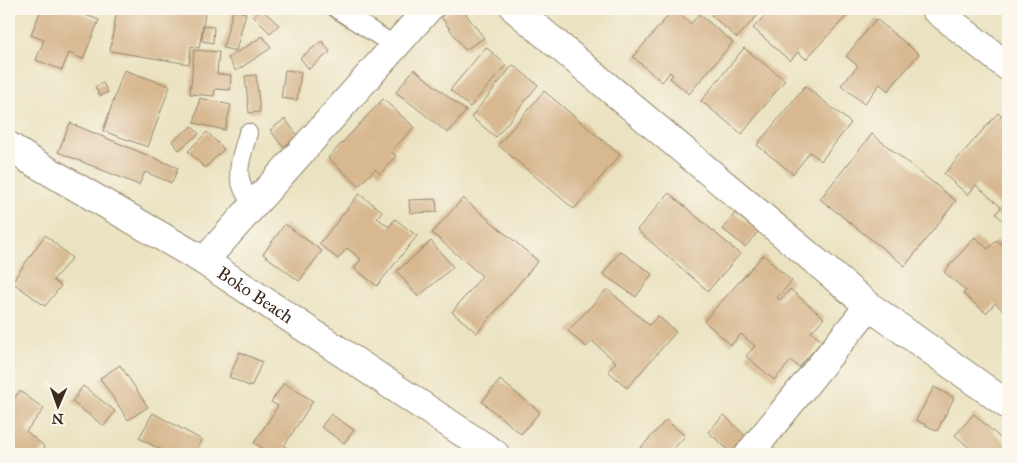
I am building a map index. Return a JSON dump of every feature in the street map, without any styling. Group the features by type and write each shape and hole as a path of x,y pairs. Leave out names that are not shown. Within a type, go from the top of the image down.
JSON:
{"street":[{"path":"204,261 428,9"},
{"path":"515,9 869,306 1008,405"},
{"path":"935,9 1008,67"},
{"name":"Boko Beach","path":"9,146 28,159 204,261 494,454"},
{"path":"749,454 869,306"}],"lane":[{"path":"337,9 395,46"},
{"path":"248,133 238,168 239,180 244,193 253,206"}],"building":[{"path":"41,9 69,9 99,20 83,59 69,53 62,70 36,60 44,40 31,35"},
{"path":"117,9 206,9 199,48 191,46 189,64 110,51"},
{"path":"261,9 279,25 270,33 253,16"},
{"path":"452,9 462,9 484,38 465,50 441,17"},
{"path":"674,9 691,24 699,14 733,42 689,94 670,78 673,75 670,72 662,82 633,57"},
{"path":"716,9 763,9 737,38 711,15"},
{"path":"771,9 776,14 781,9 853,9 806,59 798,52 790,61 753,28"},
{"path":"233,10 246,13 236,51 223,48"},
{"path":"876,19 919,54 888,91 880,84 864,104 841,85 858,66 846,56"},
{"path":"203,26 214,27 213,43 202,41"},
{"path":"263,36 271,48 236,71 228,58"},
{"path":"322,41 330,52 309,69 300,58"},
{"path":"486,47 506,65 470,107 450,90"},
{"path":"744,48 785,80 742,134 701,101"},
{"path":"194,50 219,52 217,74 231,75 230,90 215,89 214,96 190,94"},
{"path":"513,65 538,85 496,137 471,117"},
{"path":"414,69 466,111 448,133 396,92"},
{"path":"124,70 170,86 148,147 103,131"},
{"path":"285,70 301,72 297,100 281,98"},
{"path":"256,75 260,112 249,113 245,76"},
{"path":"103,83 108,92 100,96 95,87"},
{"path":"805,86 851,123 821,161 810,152 793,174 757,145"},
{"path":"544,91 620,155 574,209 498,145"},
{"path":"200,98 231,105 225,130 194,123"},
{"path":"383,99 414,127 391,152 396,156 380,174 375,169 359,186 328,158"},
{"path":"998,113 1008,121 1008,225 996,214 1001,207 976,185 968,195 944,174"},
{"path":"285,119 298,136 283,147 270,130"},
{"path":"70,123 178,168 172,183 145,172 139,185 58,152"},
{"path":"192,126 199,134 179,150 172,141"},
{"path":"207,132 224,149 205,168 188,151"},
{"path":"872,134 956,201 905,266 820,199"},
{"path":"669,193 740,254 708,291 637,230"},
{"path":"359,194 382,211 377,218 389,227 395,219 417,236 377,286 354,268 361,259 347,248 338,259 319,244"},
{"path":"463,198 538,261 477,333 452,312 482,276 432,233"},
{"path":"436,199 437,212 410,213 409,200"},
{"path":"735,213 758,232 745,247 723,229"},
{"path":"285,224 322,251 299,281 263,254"},
{"path":"45,235 72,258 53,280 61,286 45,306 12,282"},
{"path":"975,237 988,249 997,240 1008,250 1008,315 995,303 986,313 963,294 966,291 944,272"},
{"path":"431,241 453,267 418,297 397,271"},
{"path":"620,251 652,274 636,297 603,274"},
{"path":"763,255 792,281 777,298 780,300 790,289 824,318 811,332 822,341 799,367 791,361 774,380 746,356 755,346 741,334 731,345 704,321"},
{"path":"607,289 649,325 658,316 676,332 627,388 608,371 616,362 592,341 586,347 568,331"},
{"path":"240,352 262,362 251,387 229,377"},
{"path":"120,365 148,407 128,420 100,378"},
{"path":"500,380 540,412 521,434 482,402"},
{"path":"284,383 313,401 284,446 294,452 293,454 272,454 254,443 278,406 271,402"},
{"path":"83,386 115,411 104,426 72,402"},
{"path":"934,387 954,398 937,431 916,420"},
{"path":"20,391 44,409 26,431 45,447 39,454 9,454 9,405"},
{"path":"153,413 202,440 194,454 169,454 139,438"},
{"path":"331,414 354,430 344,443 321,427"},
{"path":"974,414 1008,445 1008,454 976,454 955,435"},
{"path":"724,415 751,441 738,454 733,454 708,432"},
{"path":"666,420 685,436 669,454 635,454"}]}
